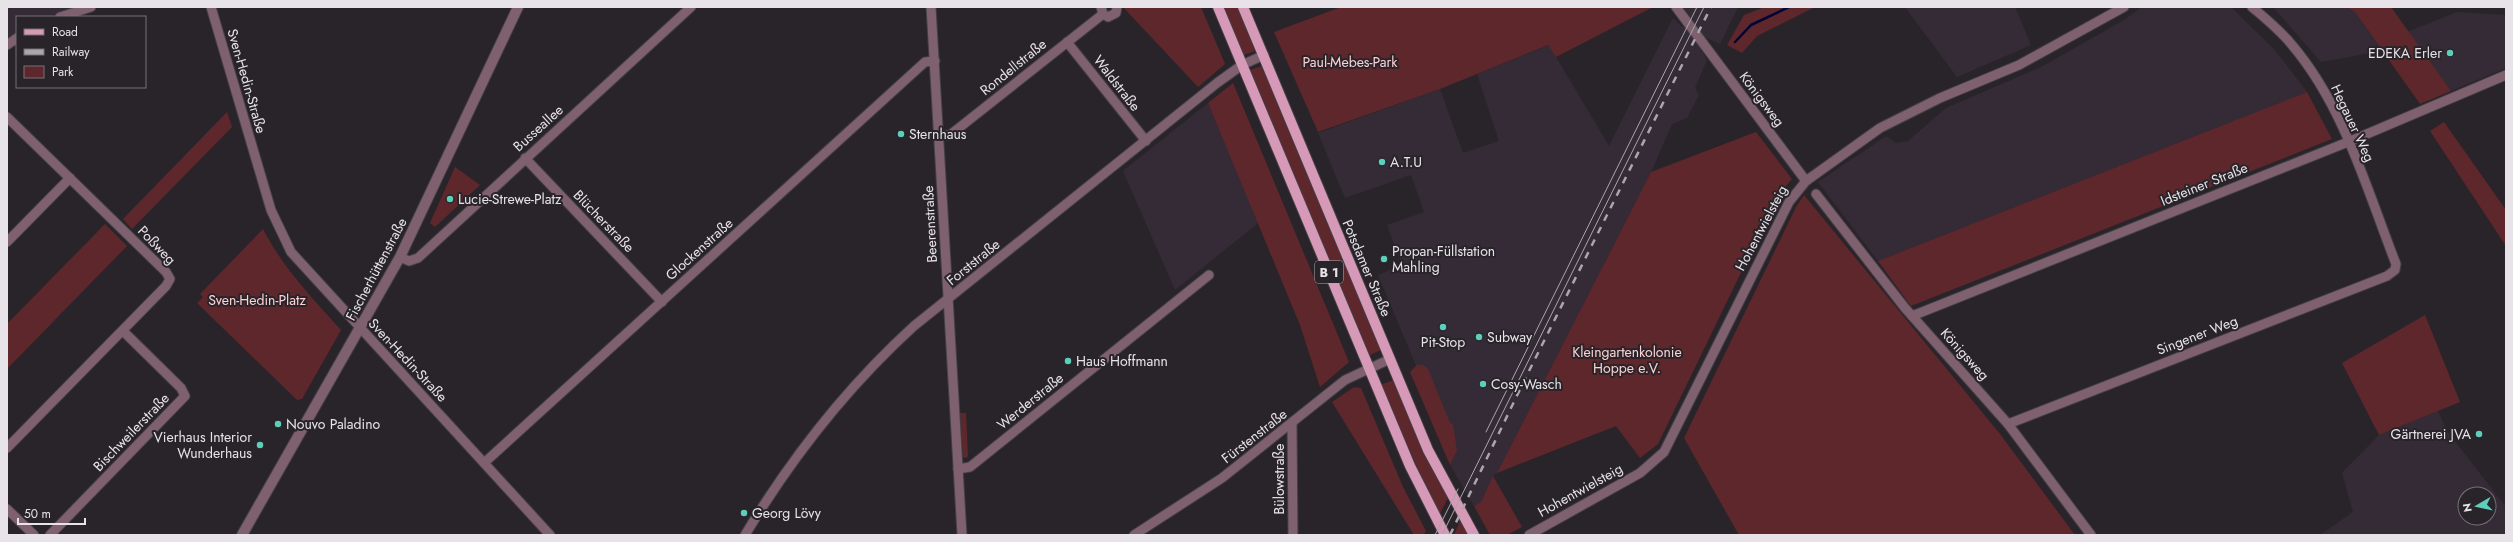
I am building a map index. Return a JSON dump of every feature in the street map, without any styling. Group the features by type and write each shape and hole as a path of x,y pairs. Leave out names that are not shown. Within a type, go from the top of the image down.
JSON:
{"main road":[{"name":"B 1","path":"1218,7 1410,466 1445,535"},
{"name":"Potsdamer Straße","path":"1243,7 1431,457 1474,535"}],"street":[{"path":"63,16 91,7"},
{"name":"Sven-Hedin-Straße","path":"211,7 264,189 279,230 291,252 304,269 550,535"},
{"name":"Fischerhüttenstraße","path":"242,535 400,257 518,7"},
{"name":"Busseallee","path":"400,257 409,261 418,258 691,7"},
{"name":"Beerenstraße","path":"931,7 962,535"},
{"name":"Rondellstraße","path":"939,136 950,135 1067,42 1102,10 1108,17 1114,16 1117,7"},
{"name":"Königsweg","path":"1676,7 1806,181"},
{"name":"Hohentwielsteig","path":"1529,535 1640,473 1664,452 1789,202 1806,181 1880,128 1940,98 2019,65 2061,44 2124,7"},
{"name":"Hegauer Weg","path":"2252,7 2292,44 2314,75 2333,107 2396,264 2395,270"},
{"path":"7,45 16,39"},
{"name":"Waldstraße","path":"1067,42 1146,141"},
{"name":"Forststraße","path":"745,535 803,445 839,402 884,353 949,299 1242,65 1264,55"},
{"name":"Glockenstraße","path":"484,463 925,62 935,61"},
{"name":"Idsteiner Straße","path":"1912,316 2348,142 2506,75"},
{"name":"Poßweg","path":"7,117 170,279 166,286 123,331 7,448"},
{"name":"Blücherstraße","path":"525,158 662,302"},
{"path":"7,242 70,178"},
{"name":"Königsweg","path":"1816,194 1912,316 2008,424 2090,535"},
{"name":"Singener Weg","path":"2008,424 2387,276 2395,270"},
{"name":"Werderstraße","path":"958,469 970,467 1209,275"},
{"name":"Bischweilerstraße","path":"50,535 185,396 181,388 123,331"},
{"name":"Fürstenstraße","path":"1134,535 1222,478 1292,424 1345,380 1390,359"},
{"name":"Bülowstraße","path":"1292,424 1293,535"},
{"path":"7,509 34,535"}],"shaded area":[{"path":"7,7 76,7 51,16 16,16 16,34 7,39"},
{"path":"1683,7 1738,7 1720,44 1704,37 1700,48 1707,60 1695,88 1699,95 1687,118 1672,124 1651,172 1497,473 1494,475 1481,502 1474,506 1450,465 1457,451 1431,401 1378,275 1402,265 1387,225 1424,212 1411,175 1345,198 1318,133 1440,89 1463,153 1499,141 1477,74 1549,45 1609,146 1673,18 1682,27 1689,14"},
{"path":"1905,7 2015,7 2031,45 1957,77"},
{"path":"2142,7 2231,7 2275,50 2307,92 1878,261 1818,182 1886,136 1896,143 1908,141 1946,108 2043,66 2124,20"},
{"path":"2273,7 2346,7 2355,12 2382,51 2321,62"},
{"path":"2457,12 2506,15 2506,68 2451,91 2407,32"},
{"path":"1208,103 1258,223 1175,290 1123,171"},
{"path":"2438,411 2446,430 2490,486 2457,486 2457,526 2497,526 2497,495 2506,507 2506,535 2320,535 2353,512 2342,473 2379,435"}],"green space":[{"path":"1123,7 1201,7 1225,64 1198,87"},
{"path":"1222,7 1238,7 1255,51 1244,55 1241,54"},
{"name":"Paul-Mebes-Park","path":"1341,7 1653,7 1556,57 1548,45 1440,89 1318,132 1274,32"},
{"path":"1765,7 1815,7 1757,36 1742,53 1727,45 1744,15"},
{"path":"2346,7 2391,7 2451,91 2420,104 2355,12"},
{"path":"1262,66 1381,350 1368,356 1250,73 1250,70"},
{"path":"1233,83 1349,362 1320,387 1300,325 1208,103"},
{"path":"2307,92 2332,139 1911,306 1878,261"},
{"path":"227,112 232,127 132,229 123,219"},
{"path":"2444,122 2506,210 2506,246 2430,131"},
{"name":"Kleingartenkolonie Hoppe e.V.","path":"1756,132 1792,179 1779,194 1658,444 1640,458 1616,426 1497,473 1651,172"},
{"path":"455,167 480,185 435,227 430,223"},
{"path":"1804,195 2000,434 2075,535 1739,535 1684,438 1796,207"},
{"path":"105,224 127,246 7,369 7,324"},
{"name":"Sven-Hedin-Platz","path":"263,229 289,270 341,330 302,399 297,400 197,303 203,297 200,294"},
{"path":"2425,315 2460,402 2379,435 2342,363"},
{"path":"1417,365 1423,365 1428,369 1450,423 1453,424 1457,451 1450,465 1410,372"},
{"path":"1394,380 1429,463 1448,498 1439,515 1380,385"},
{"path":"1354,387 1361,388 1403,487 1426,531 1424,535 1414,535 1332,402"},
{"path":"960,413 966,413 968,456 966,458 963,457"},
{"path":"1493,476 1522,527 1507,535 1490,535 1474,506 1481,502"},
{"path":"1460,521 1469,535 1454,535"}],"waterway":[{"path":"1735,42 1751,25 1789,7"}],"tram line":[{"path":"1486,432 1697,7"},
{"path":"1442,535 1704,7"},
{"path":"1435,535 1458,489"}],"railway":[{"path":"1450,535 1523,383 1711,7"}],"place":[{"name":"EDEKA Erler","path":"2450,53"},
{"name":"Sternhaus","path":"901,134"},
{"name":"A.T.U","path":"1382,162"},
{"name":"Lucie-Strewe-Platz","path":"450,199"},
{"name":"Propan-Füllstation Mahling","path":"1384,259"},
{"name":"Pit-Stop","path":"1443,327"},
{"name":"Subway","path":"1479,337"},
{"name":"Haus Hoffmann","path":"1068,361"},
{"name":"Cosy-Wasch","path":"1483,384"},
{"name":"Nouvo Paladino","path":"278,424"},
{"name":"Gärtnerei JVA","path":"2479,434"},
{"name":"Vierhaus Interior Wunderhaus","path":"260,445"},
{"name":"Georg Lövy","path":"744,513"}]}
